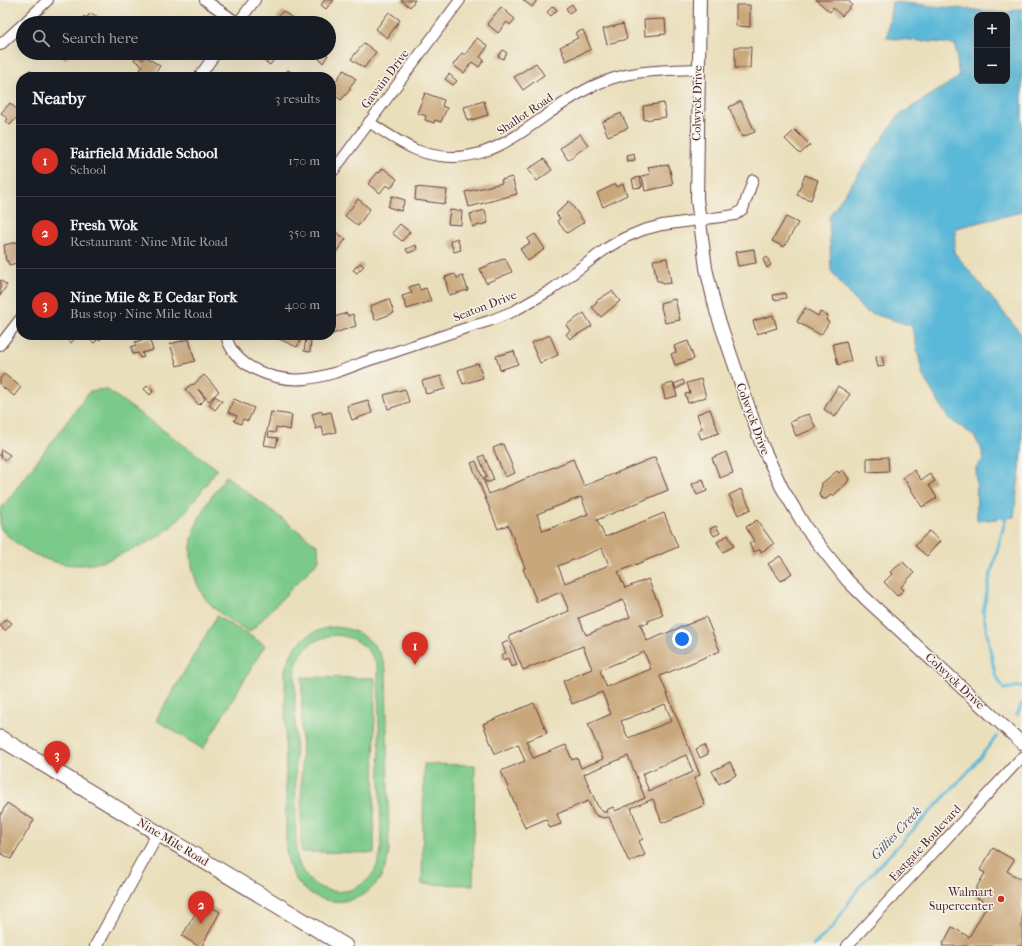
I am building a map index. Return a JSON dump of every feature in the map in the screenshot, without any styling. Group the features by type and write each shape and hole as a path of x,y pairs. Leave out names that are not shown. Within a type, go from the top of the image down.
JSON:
{"main road":[{"name":"Nine Mile Road","path":"0,738 28,757 158,833 345,946"}],"street":[{"path":"31,16 48,0"},
{"path":"205,0 228,16"},
{"path":"243,16 256,0"},
{"name":"Gawain Drive","path":"336,167 460,0"},
{"name":"Colwyck Drive","path":"700,0 696,162 699,220 706,268 726,343 761,443 782,488 795,511 806,528 847,580 1022,743"},
{"path":"0,46 16,30"},
{"path":"203,72 211,60"},
{"name":"Shallot Road","path":"369,122 406,145 417,150 450,156 478,154 505,144 568,100 591,87 613,78 655,70 698,69"},
{"name":"Seaton Drive","path":"227,340 237,358 265,374 295,380 317,377 489,321 514,311 551,290 607,248 624,238 662,225 730,217 743,209 753,180"},
{"path":"0,345 16,324"},
{"name":"Eastgate Boulevard","path":"847,946 1022,757"},
{"path":"96,946 158,833"}],"green space":[{"path":"106,389 217,469 192,504 170,528 149,542 134,549 107,560 87,565 59,563 33,554 21,547 0,528 0,510 90,391"},
{"path":"226,476 318,546 319,560 250,632 221,614 206,599 196,581 191,561 192,541 197,524 208,502"},
{"path":"217,616 265,645 203,749 156,720"},
{"path":"326,628 345,628 368,639 379,652 386,669 389,850 383,873 371,889 355,898 338,901 320,898 304,888 292,872 286,850 285,670 297,645 310,635","holes":["328,636 344,636 357,641 362,645 371,655 378,669 381,849 376,867 366,881 353,889 339,892 324,889 311,881 301,868 296,850 295,669 297,662 305,650 315,641"]},
{"path":"302,677 375,678 374,853 301,852"},
{"path":"424,764 475,765 473,885 422,884"}],"water":[{"path":"892,2 996,12 974,12 974,84 1010,84 1009,12 1022,8 1022,212 956,228 954,252 1022,335 1022,453 1014,517 977,521 976,467 984,459 981,448 973,435 948,418 923,376 912,326 864,311 831,271 829,217 898,116 959,77 955,44 887,38"}],"building":[{"path":"325,0 334,0 326,9 321,5"},
{"path":"401,0 415,0 410,7"},
{"path":"523,0 537,0 532,7"},
{"path":"816,0 848,0 852,5 842,16 833,8 830,12"},
{"path":"572,4 575,9 569,13 566,8"},
{"path":"736,5 750,5 750,27 736,26"},
{"path":"553,6 557,10 551,16 547,12"},
{"path":"501,7 515,19 510,25 507,22 498,33 487,24"},
{"path":"283,11 290,16 278,16"},
{"path":"389,12 400,20 387,38 376,29"},
{"path":"91,13 96,16 88,16"},
{"path":"665,19 666,34 645,36 644,20"},
{"path":"623,24 627,39 607,44 603,29"},
{"path":"583,30 591,49 566,61 560,47 578,38 575,33"},
{"path":"477,38 488,46 480,57 484,60 479,67 472,62 464,73 453,65 462,53 465,55"},
{"path":"364,43 376,52 364,68 351,59"},
{"path":"735,47 751,47 750,68 735,68"},
{"path":"503,50 507,53 503,59 498,56"},
{"path":"134,60 151,60 160,66 156,72 144,72 140,69 143,66"},
{"path":"263,60 274,60 270,65"},
{"path":"536,63 544,75 523,90 514,77"},
{"path":"344,70 356,79 349,88 351,89 341,100 336,96 336,80"},
{"path":"449,74 457,81 453,85 445,79"},
{"path":"425,93 444,100 442,106 447,108 441,122 435,120 434,123 425,120 426,116 417,113"},
{"path":"484,101 488,115 468,121 464,107"},
{"path":"741,101 755,132 742,137 729,107"},
{"path":"10,103 16,108 16,118 10,125 6,121 8,119 1,113"},
{"path":"664,103 666,117 644,120 643,106"},
{"path":"621,113 628,128 608,136 602,122"},
{"path":"795,130 810,145 800,154 785,139"},
{"path":"580,134 588,145 568,160 560,148"},
{"path":"634,154 635,160 627,161 626,156"},
{"path":"544,159 552,170 537,181 528,169"},
{"path":"669,165 673,185 645,191 642,176 650,174 648,167"},
{"path":"383,168 397,179 391,188 386,185 380,193 368,184"},
{"path":"805,175 818,180 811,200 797,195"},
{"path":"512,177 517,194 469,207 465,192 502,183 501,180"},
{"path":"640,177 642,187 634,188 632,179"},
{"path":"616,184 617,187 623,184 627,195 603,207 597,193"},
{"path":"416,187 447,190 445,204 415,200"},
{"path":"392,196 405,200 401,211 388,207"},
{"path":"358,199 370,209 358,226 345,216"},
{"path":"569,201 584,222 567,233 557,221 560,218 556,214"},
{"path":"450,210 462,211 461,225 448,224"},
{"path":"485,210 488,223 473,227 470,214"},
{"path":"786,217 798,223 784,247 772,241"},
{"path":"400,224 410,232 402,241 392,233"},
{"path":"336,232 346,239 336,252"},
{"path":"535,234 545,249 528,261 520,249 530,243 527,239"},
{"path":"457,238 461,250 454,252 450,241"},
{"path":"16,242 16,263 9,265 8,261 6,261 4,245"},
{"path":"416,245 417,250 408,253 406,249"},
{"path":"754,249 756,263 738,266 735,252"},
{"path":"767,257 771,265 767,268 763,260"},
{"path":"505,258 512,272 486,283 480,269"},
{"path":"667,258 671,283 662,284 661,281 657,281 653,260"},
{"path":"360,263 364,266 357,273 353,270"},
{"path":"455,274 457,278 463,276 468,290 449,295 445,277"},
{"path":"0,280 7,285 0,296"},
{"path":"418,284 420,290 426,288 431,301 407,309 402,296 412,293 409,287"},
{"path":"612,291 620,301 601,317 592,307 597,303 596,301"},
{"path":"785,293 786,298 774,300 773,295"},
{"path":"389,299 394,313 375,320 370,306"},
{"path":"675,299 680,320 665,323 660,303"},
{"path":"805,308 818,316 820,312 828,316 826,320 829,322 821,335 797,322"},
{"path":"347,313 348,316 353,314 356,326 336,333 336,316"},
{"path":"584,313 592,326 570,339 566,334 570,331 566,325"},
{"path":"773,315 777,328 757,334 753,321"},
{"path":"550,335 558,355 540,363 531,343"},
{"path":"90,340 97,340 94,343"},
{"path":"150,340 153,350 142,353 144,357 140,358 138,353 133,354 131,347 136,345 135,342"},
{"path":"189,340 195,361 177,366 170,344"},
{"path":"281,340 301,340 297,347"},
{"path":"306,340 311,340 310,352 304,351"},
{"path":"688,341 694,359 675,365 671,354 676,352 674,346"},
{"path":"846,341 851,361 838,365 833,344"},
{"path":"514,351 518,364 500,370 496,356"},
{"path":"882,356 884,366 878,367 876,357"},
{"path":"478,363 483,378 463,384 458,370"},
{"path":"4,374 21,387 14,396 0,385 0,379"},
{"path":"204,375 219,391 209,401 198,389 205,399 199,405 185,389 192,384 193,385"},
{"path":"441,376 445,389 426,394 422,381"},
{"path":"701,379 706,397 688,403 685,394 690,393 687,383"},
{"path":"683,380 685,384 676,389 674,384"},
{"path":"673,383 677,396 665,399 662,386"},
{"path":"147,386 153,391 150,395 144,389"},
{"path":"838,386 850,394 835,417 824,409"},
{"path":"405,389 409,402 388,409 384,395"},
{"path":"215,396 222,401 215,410 209,405"},
{"path":"234,399 254,408 248,421 243,419 241,424 234,421 237,416 228,412"},
{"path":"368,400 372,413 352,420 347,406"},
{"path":"710,409 719,433 701,439 698,431 702,429 697,414"},
{"path":"322,411 322,414 331,412 336,432 324,435 322,427 316,429 312,414"},
{"path":"271,412 292,415 290,430 276,427 275,433 269,432 268,437 278,438 276,447 264,445"},
{"path":"809,414 816,428 796,436 790,422 796,420 796,418"},
{"path":"503,444 515,473 505,477 493,448"},
{"path":"1,449 10,455 6,460 0,456"},
{"path":"726,452 733,473 720,478 712,458"},
{"path":"484,455 494,480 489,482 486,482 484,478 487,477 479,457"},
{"path":"655,457 668,490 597,520 605,537 664,513 678,547 618,572 625,588 648,579 663,615 648,621 649,623 640,624 647,641 706,617 720,651 660,676 700,775 694,778 705,805 662,823 653,799 631,808 643,839 639,841 645,855 629,862 609,817 604,818 597,816 588,801 557,814 561,824 550,828 546,819 525,828 501,771 525,761 518,744 495,754 483,724 534,703 547,733 526,741 533,758 566,745 572,760 577,758 581,768 603,759 588,724 611,714 602,692 572,704 563,681 592,669 583,646 523,670 509,636 569,611 561,592 537,602 523,569 525,568 508,525 498,529 471,463 476,461 489,494 573,459 584,486","holes":["581,497 588,514 543,531 537,514","602,548 609,565 565,583 558,566","623,600 630,617 586,635 579,618","644,652 651,669 606,687 600,670","665,704 672,721 628,738 621,721","686,755 693,772 649,791 642,774","628,756 645,798 615,811 613,807 606,810 607,812 603,812 597,805 584,774"]},
{"path":"888,457 889,471 867,472 867,458"},
{"path":"843,470 849,479 847,483 833,496 832,494 826,499 823,499 819,495 821,484 837,471 839,473"},
{"path":"914,470 921,480 930,474 935,481 929,485 937,498 922,507 903,477"},
{"path":"703,479 707,491 697,495 692,484"},
{"path":"741,489 751,509 738,515 729,495"},
{"path":"757,520 774,544 761,552 760,549 754,552 749,544 754,541 746,527"},
{"path":"716,526 720,533 714,536 710,529"},
{"path":"929,531 940,541 927,556 915,546"},
{"path":"728,535 734,546 723,552 717,542"},
{"path":"780,556 792,573 781,581 768,564"},
{"path":"903,562 914,573 901,587 904,590 897,596 884,582 892,574 890,572"},
{"path":"6,619 12,623 5,631 0,625"},
{"path":"508,641 517,665 511,667 508,658 503,660 501,655 506,653 502,644"},
{"path":"704,745 708,754 700,758 696,749"},
{"path":"730,762 736,775 719,784 712,771"},
{"path":"7,803 34,820 11,859 0,853 0,816"},
{"name":"Walmart Supercenter","path":"993,848 1014,860 1007,871 1022,880 1022,946 942,946 952,927 969,937 988,904 972,895 985,873 980,870"},
{"path":"202,902 220,912 202,946 198,946 182,936"}],"waterway":[{"name":"Gillies Creek","path":"1006,518 989,581 983,612 995,674 1004,689 1022,686"},
{"name":"Gillies Creek","path":"1017,715 1022,704"},
{"name":"Gillies Creek","path":"813,946 833,927 859,887 968,772 997,736"}],"place":[{"name":"Fairfield Middle School","path":"415,665"},
{"name":"Nine Mile & E Cedar Fork","path":"57,774"},
{"name":"Walmart Supercenter","path":"1001,899"},
{"name":"Fresh Wok","path":"201,924"}]}
